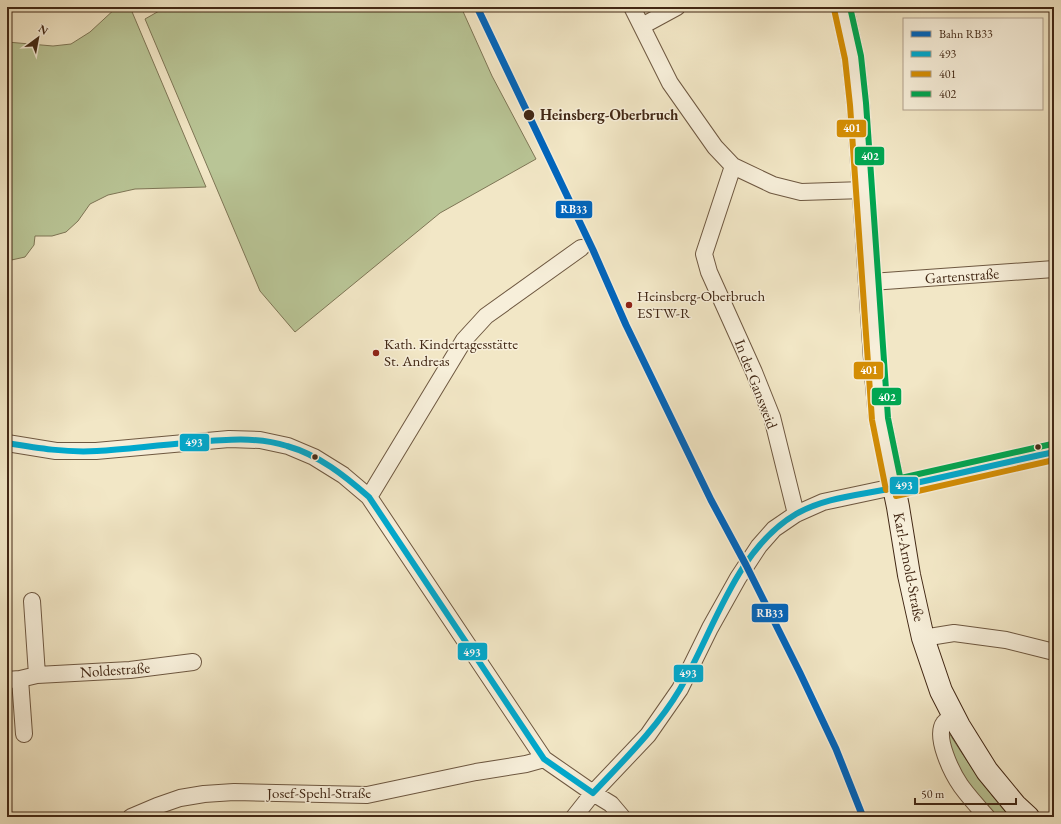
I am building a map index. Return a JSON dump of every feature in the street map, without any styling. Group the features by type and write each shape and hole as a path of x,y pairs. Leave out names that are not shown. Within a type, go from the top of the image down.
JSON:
{"main road":[{"name":"Karl-Arnold-Straße","path":"842,7 853,58 858,96 880,418 909,575 923,638 941,691 954,716 988,771 1015,805 1028,817"}],"street":[{"path":"632,7 670,83 715,147 733,166 773,185 801,192 864,190"},
{"path":"642,26 677,7"},
{"name":"In der Gansweid","path":"733,166 704,254 709,272 772,416 796,514"},
{"path":"369,498 464,340 486,316 582,248"},
{"name":"Gartenstraße","path":"871,282 1054,269"},
{"path":"7,443 56,451 96,451 229,439 260,440 288,446 314,457 343,474 369,498 544,759 611,804 622,817"},
{"path":"574,817 593,793 648,735 680,689 710,628 738,578 759,546 774,529 796,514 823,502 894,488 1054,452"},
{"path":"32,601 37,675"},
{"path":"923,638 954,633 1006,640 1054,652"},
{"name":"Noldestraße","path":"24,734 14,679 37,675 130,670 193,662"},
{"path":"954,716 944,722 940,730 942,746 949,765 960,785 987,817"},
{"name":"Josef-Spehl-Straße","path":"131,817 180,798 204,794 234,792 368,796 476,772 526,764 544,759"}],"green space":[{"path":"117,7 130,7 206,187 135,189 108,195 90,204 78,221 66,232 52,236 35,236 34,245 25,257 7,261 7,42 53,46 71,44 90,32"},
{"path":"166,7 461,7 492,76 536,159 440,213 295,332 260,291 145,19"},
{"path":"949,733 986,787 1011,817 991,817 950,756"}],"rail line":[{"name":"RB33","path":"477,7 593,250 626,325 711,500 746,565 800,673 836,749 863,817"}],"transit line":[{"name":"402","path":"850,7 861,56 866,103 888,418 902,486"},
{"name":"401","path":"834,9 845,59 850,105 872,420 886,490"},
{"name":"493","path":"7,443 52,450 86,451 213,441 250,440 287,446 321,461 351,481 369,497 544,759 593,793"},
{"name":"402","path":"892,480 1052,444"},
{"name":"493","path":"593,793 640,743 671,703 680,689 741,570 757,548 775,529 796,514 820,503 1054,452"},
{"name":"401","path":"896,496 1054,460"}],"place":[{"name":"Heinsberg-Oberbruch","path":"529,115"},
{"name":"Heinsberg-Oberbruch ESTW-R","path":"629,305"},
{"name":"Kath. Kindertagesstätte St. Andreas","path":"376,353"}]}
